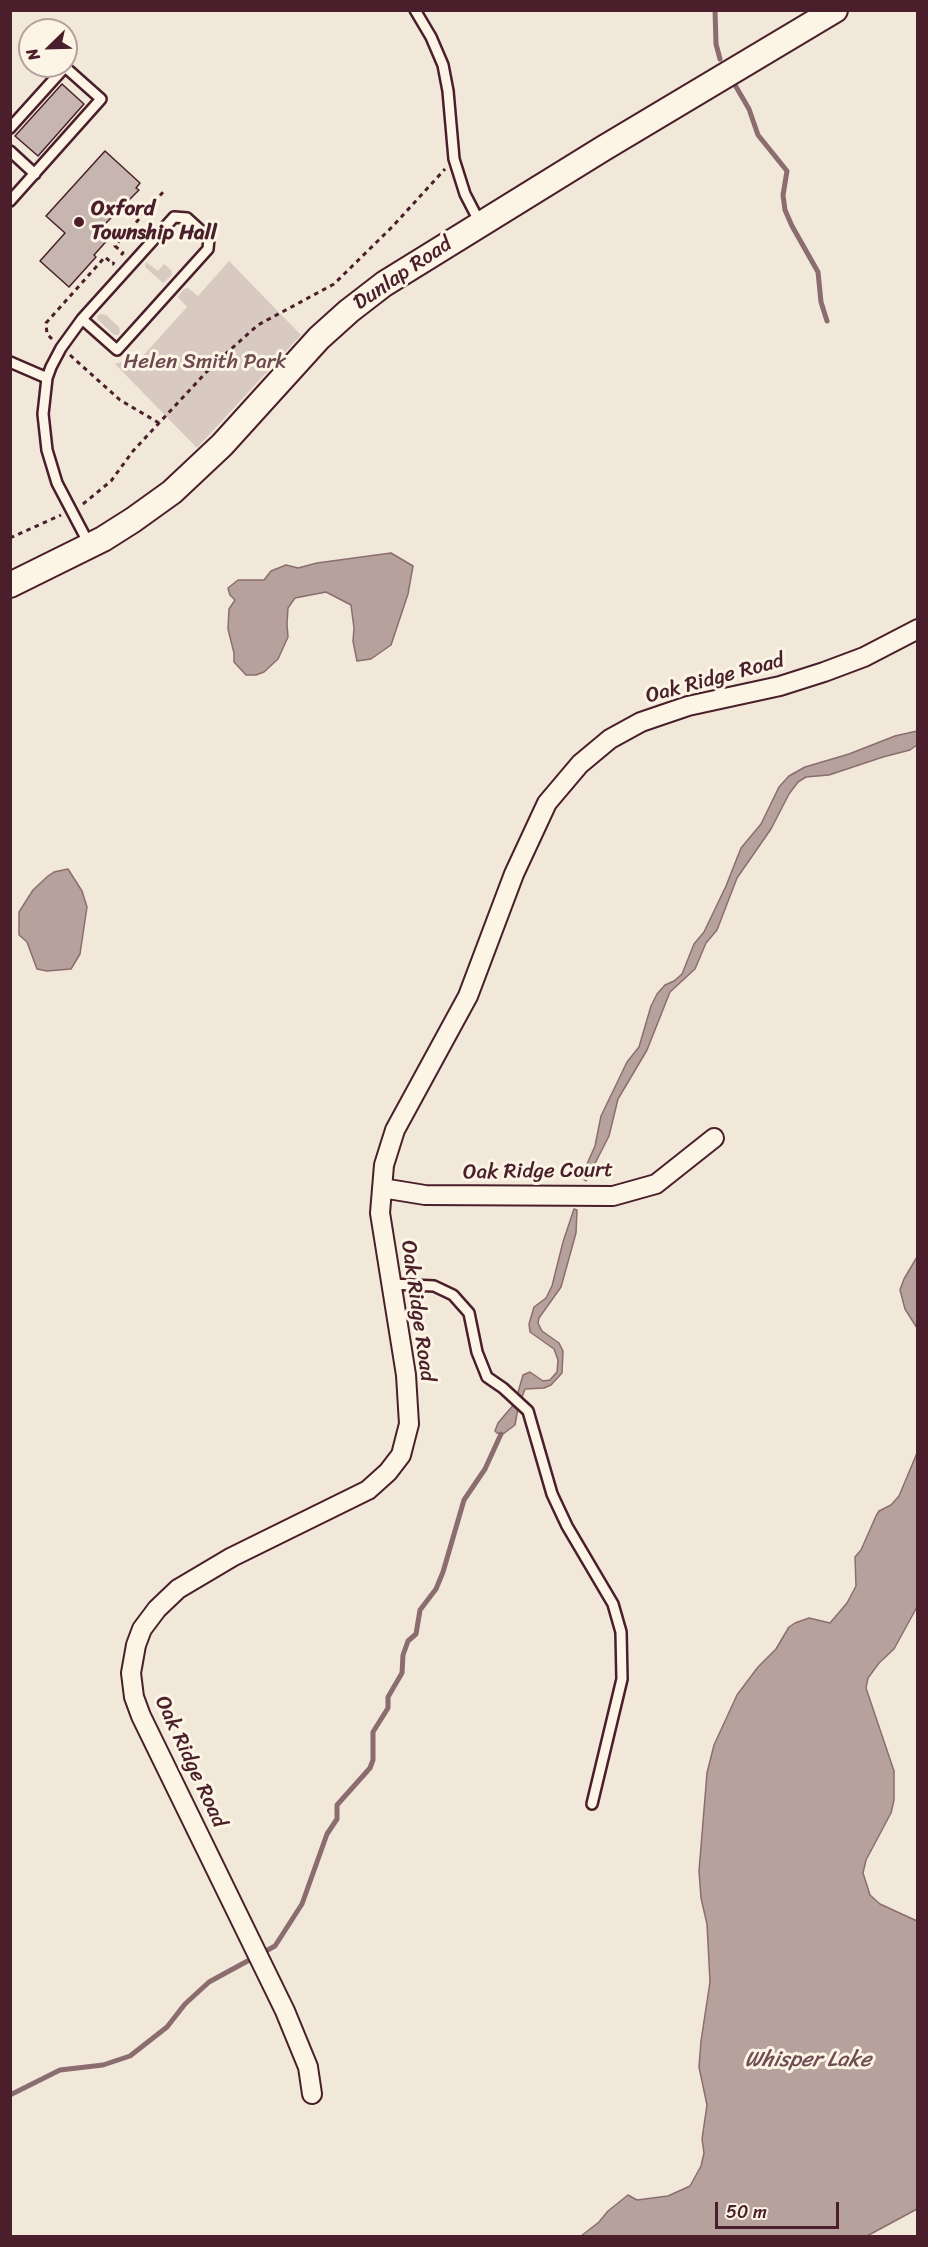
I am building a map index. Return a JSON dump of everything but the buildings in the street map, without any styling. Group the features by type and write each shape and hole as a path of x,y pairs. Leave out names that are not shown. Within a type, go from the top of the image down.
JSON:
{"street":[{"name":"Dunlap Road","path":"10,585 90,546 133,520 183,482 222,445 306,352 349,311 402,272 835,10"},
{"name":"Oak Ridge Road","path":"312,2094 308,2067 285,2011 141,1716 134,1697 131,1673 136,1645 142,1629 157,1609 178,1589 232,1557 368,1490 388,1472 401,1455 409,1424 406,1375 380,1214 384,1165 395,1130 468,996 524,854 548,803 580,764 610,739 641,722 688,706 780,686 824,672 864,657 918,629"},
{"name":"Oak Ridge Court","path":"382,1188 425,1195 613,1196 656,1184 714,1138"}],"lane":[{"path":"415,10 431,37 445,73 454,159 461,185 480,223"},
{"path":"10,128 65,67 101,99 10,201"},
{"path":"10,152 35,174"},
{"path":"82,320 117,350 208,249 209,238 187,218 174,217 82,320 61,348 47,378 43,414 44,438 50,462 57,483 90,546"},
{"path":"10,362 47,378"},
{"path":"391,1284 434,1286 453,1294 469,1313 477,1352 487,1377 507,1391 528,1411 552,1494 567,1526 613,1604 621,1632 622,1679 592,1804"}],"path":[{"path":"86,502 111,481 133,451 213,365 253,329 327,288 393,226 454,159"},
{"path":"55,342 47,334 46,322 105,257 112,264 123,253 115,246 165,190"},
{"path":"68,353 120,400 159,423"},
{"path":"10,538 58,516"}],"green space":[{"name":"Helen Smith Park","path":"229,261 301,335 197,448 115,364 122,362 131,369 187,307 178,297 184,289 188,288 198,296"},
{"path":"146,262 158,271 164,264 171,270 172,275 163,283 145,267"},
{"path":"106,315 119,327 118,335 114,335 98,320 97,316"}],"water":[{"path":"391,553 413,566 408,594 391,645 371,659 357,661 353,641 351,605 326,592 295,598 288,608 288,637 278,659 264,672 246,675 234,662 228,629 229,609 235,600 228,588 238,580 264,580 271,571 286,565 298,568 317,563"},
{"path":"917,731 917,745 910,750 829,775 806,777 798,782 789,794 771,829 737,878 717,930 706,943 695,969 670,992 647,1050 618,1099 609,1136 586,1181 584,1179 587,1164 595,1146 601,1116 627,1062 639,1047 651,1006 665,985 682,974 694,944 704,932 726,886 741,848 761,824 779,787 789,776 805,767 849,754 895,736"},
{"path":"68,869 82,891 87,907 80,954 71,969 47,971 37,969 27,942 19,935 19,912 33,890 48,876"},
{"path":"574,1209 577,1210 576,1233 561,1287 539,1318 538,1323 542,1331 559,1343 563,1351 562,1373 551,1385 544,1388 525,1389 515,1425 503,1434 497,1433 495,1431 498,1423 515,1403 523,1375 530,1372 543,1381 550,1380 557,1372 558,1360 554,1349 530,1332 529,1324 534,1307 546,1298 552,1286"},
{"path":"917,1257 917,1328 905,1309 900,1290"},
{"name":"Whisper Lake","path":"917,1453 917,1607 894,1649 879,1663 868,1678 866,1688 894,1771 894,1800 891,1813 866,1860 863,1873 870,1895 880,1904 917,1921 917,2209 867,2236 581,2236 628,2195 637,2200 668,2196 690,2186 701,2166 707,2105 699,2067 710,1982 707,1924 701,1898 699,1871 707,1773 714,1745 737,1695 758,1667 776,1649 789,1627 809,1618 830,1623 847,1603 856,1586 855,1557 861,1550 879,1511 891,1505 899,1496"}],"waterway":[{"path":"715,10 716,44 720,59"},
{"path":"735,85 749,109 758,135 787,171 783,195 785,210 818,272 821,302 827,321"},
{"path":"10,2095 60,2070 103,2065 130,2056 167,2027 185,2004 209,1982 275,1946 302,1904 327,1834 337,1819 337,1805 370,1768 373,1760 373,1732 388,1708 388,1697 402,1673 403,1655 408,1641 416,1634 420,1610 436,1589 443,1572 464,1500 485,1469 501,1434"}],"place":[{"name":"Oxford Township Hall","path":"79,222"}]}
